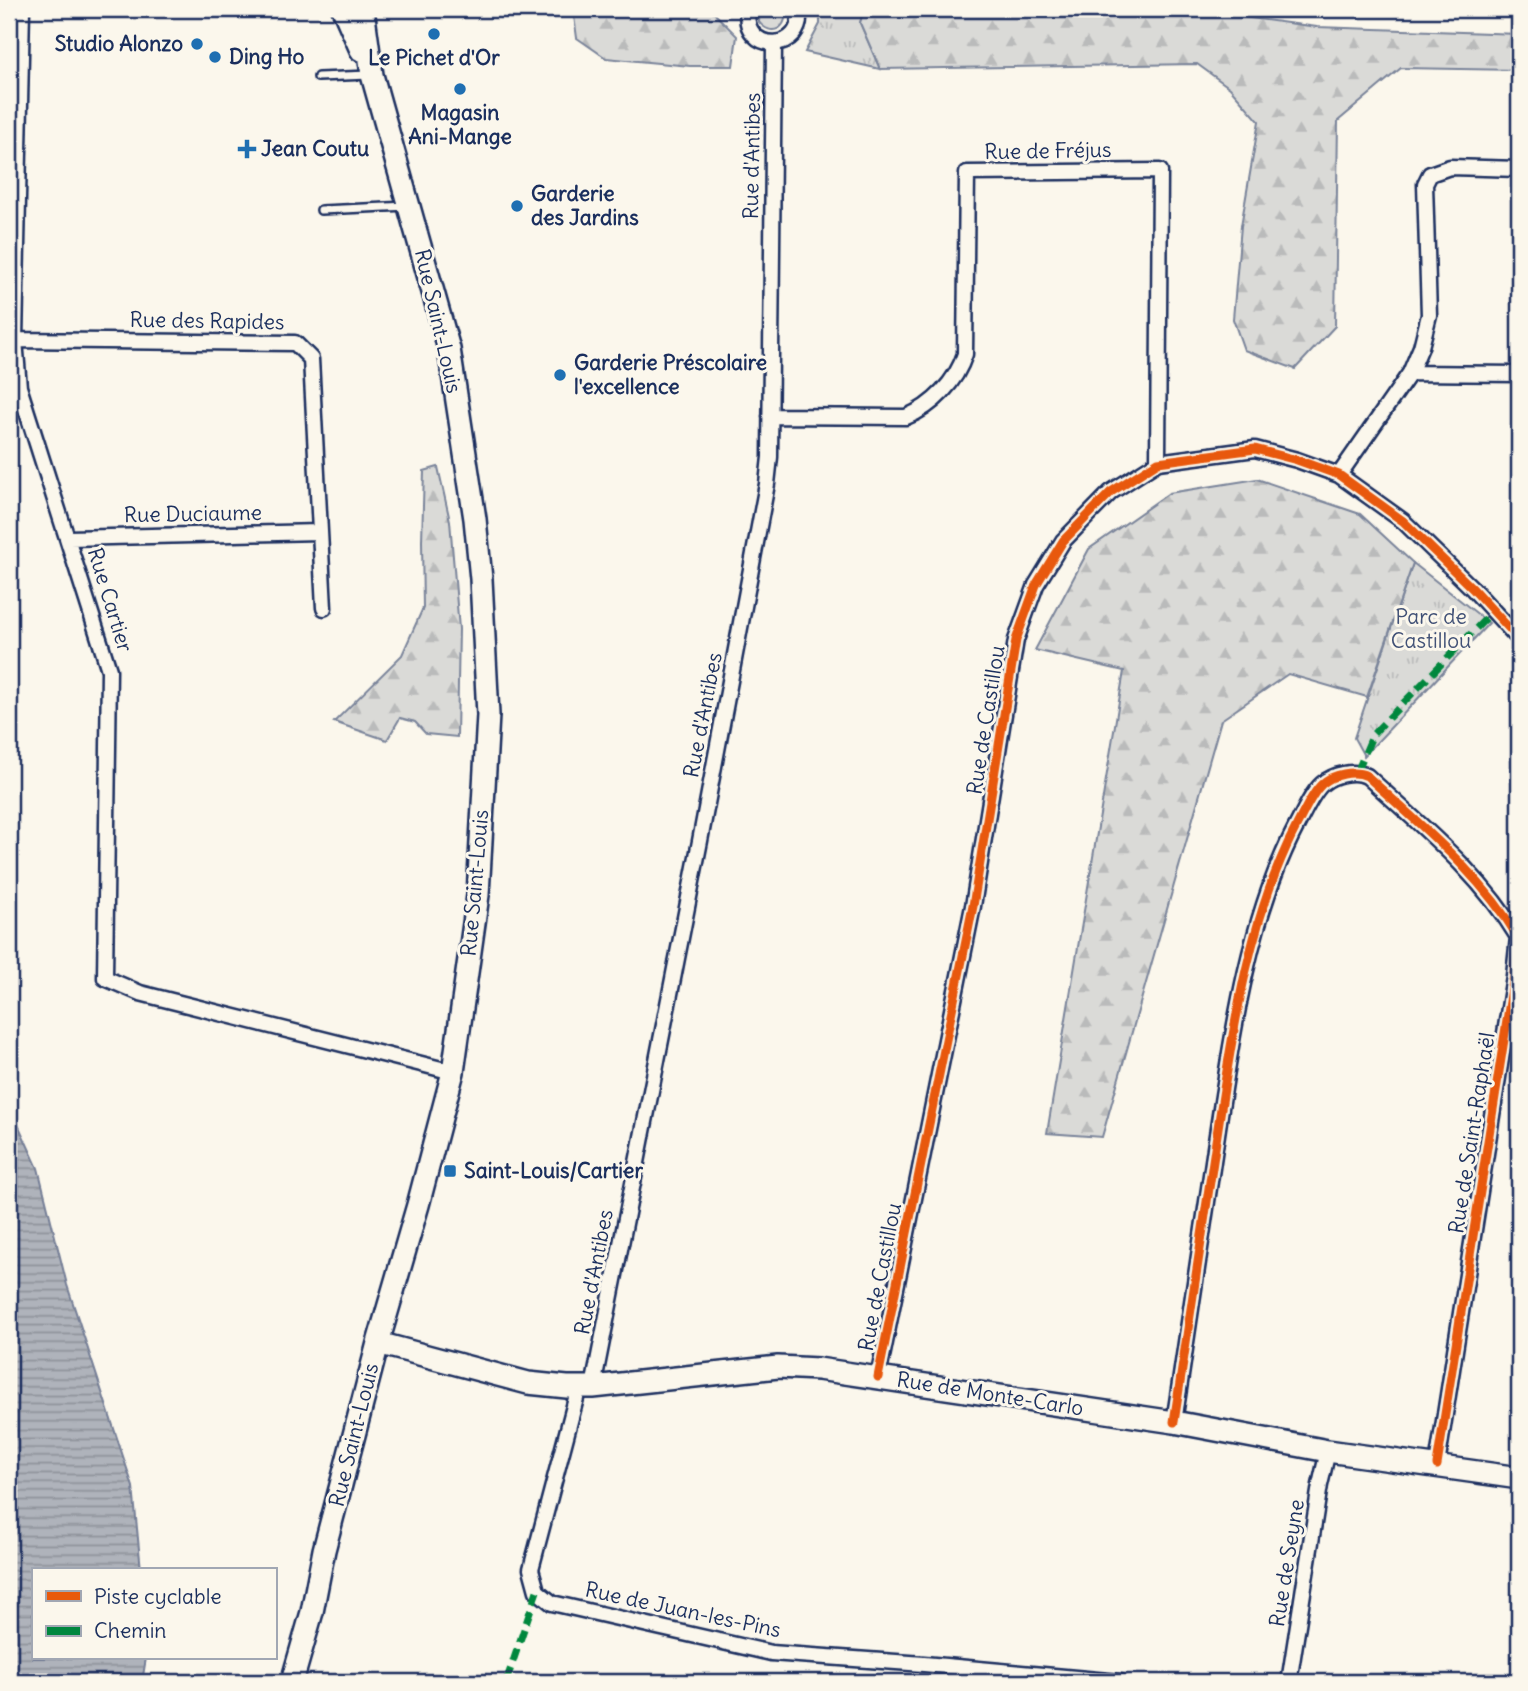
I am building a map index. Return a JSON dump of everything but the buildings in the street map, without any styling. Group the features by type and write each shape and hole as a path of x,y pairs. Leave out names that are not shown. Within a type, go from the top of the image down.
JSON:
{"main road":[{"name":"Rue Saint-Louis","path":"292,1682 312,1612 324,1550 378,1343 453,1072 478,895 488,715 475,519 449,349 372,75 343,9"},
{"name":"Rue Saint-Louis","path":"363,9 372,75"},
{"name":"Rue de Monte-Carlo","path":"378,1343 528,1383 586,1387 778,1367 818,1369 1174,1422 1328,1451 1519,1478"}],"street":[{"name":"Rue Cartier","path":"22,9 15,340 19,387 109,670 105,978 140,993 453,1072"},
{"path":"748,9 746,18 752,33 766,42 774,43 783,41 796,30 799,21 798,9"},
{"name":"Rue d'Antibes","path":"586,1387 764,510 770,457 774,43"},
{"path":"1339,475 1410,373 1421,347 1429,315 1425,184 1430,174 1450,167 1519,169"},
{"name":"Rue de Fréjus","path":"770,416 906,418 919,412 953,380 963,361 966,340 967,173 1160,171 1158,462"},
{"name":"Rue des Rapides","path":"15,340 295,343 310,359 324,608"},
{"path":"1410,373 1519,374"},
{"name":"Rue de Castillou","path":"878,1377 973,906 1016,640 1036,585 1063,541 1111,492 1158,462 1255,449 1339,475 1403,522 1474,589 1519,639"},
{"name":"Rue Duciaume","path":"69,538 319,533"},
{"name":"Rue de Saint-Raphaël","path":"1174,1422 1229,1051 1243,984 1272,882 1286,845 1322,784 1357,772 1367,776 1460,862 1493,900 1518,937 1437,1465"},
{"name":"Rue de Juan-les-Pins","path":"586,1387 531,1569 537,1591 552,1603 771,1653 1120,1682"},
{"name":"Rue de Seyne","path":"1289,1682 1328,1451"}],"lane":[{"path":"318,77 372,75"},
{"path":"321,211 409,206"}],"green space":[{"path":"573,9 710,9 737,36 733,66 690,66 606,58 577,38"},
{"path":"760,9 784,9 782,26 774,30 764,27 759,22"},
{"path":"820,9 864,9 860,23 880,69 805,52 820,24"},
{"path":"864,9 1184,9 1317,27 1519,34 1519,70 1401,68 1338,121 1335,326 1295,369 1244,350 1233,319 1241,226 1259,121 1230,88 1197,64 880,69 860,23"},
{"path":"438,467 450,521 459,629 457,737 426,734 415,722 400,718 387,740 334,722 402,655 423,608 424,471"},
{"path":"1257,479 1360,514 1413,563 1367,697 1288,674 1221,720 1102,1137 1047,1133 1124,671 1035,650 1089,549 1169,493"},
{"name":"Parc de Castillou","path":"1413,563 1489,623 1364,756 1354,738"}],"shaded area":[{"path":"9,1105 38,1168 67,1285 133,1487 141,1568 32,1568 32,1660 146,1660 142,1682 9,1682"}],"marked path":[{"path":"1357,772 1373,734 1493,611"},
{"path":"506,1682 537,1591"}],"cycle path":[{"path":"878,1377 973,906 1016,640 1036,585 1063,541 1111,492 1158,462 1255,449 1339,475 1403,521 1473,589 1519,639"},
{"path":"1174,1422 1228,1066 1253,941 1280,862 1315,792 1322,784 1338,775 1362,774 1408,813 1468,871 1518,937 1437,1465"}],"place":[{"name":"Le Pichet d'Or","path":"434,34"},
{"name":"Studio Alonzo","path":"197,44"},
{"name":"Ding Ho","path":"215,57"},
{"name":"Magasin Ani-Mange","path":"460,89"},
{"name":"Jean Coutu","path":"247,149"},
{"name":"Garderie des Jardins","path":"517,206"},
{"name":"Garderie Préscolaire l'excellence","path":"560,375"},
{"name":"Saint-Louis/Cartier","path":"450,1171"}]}
